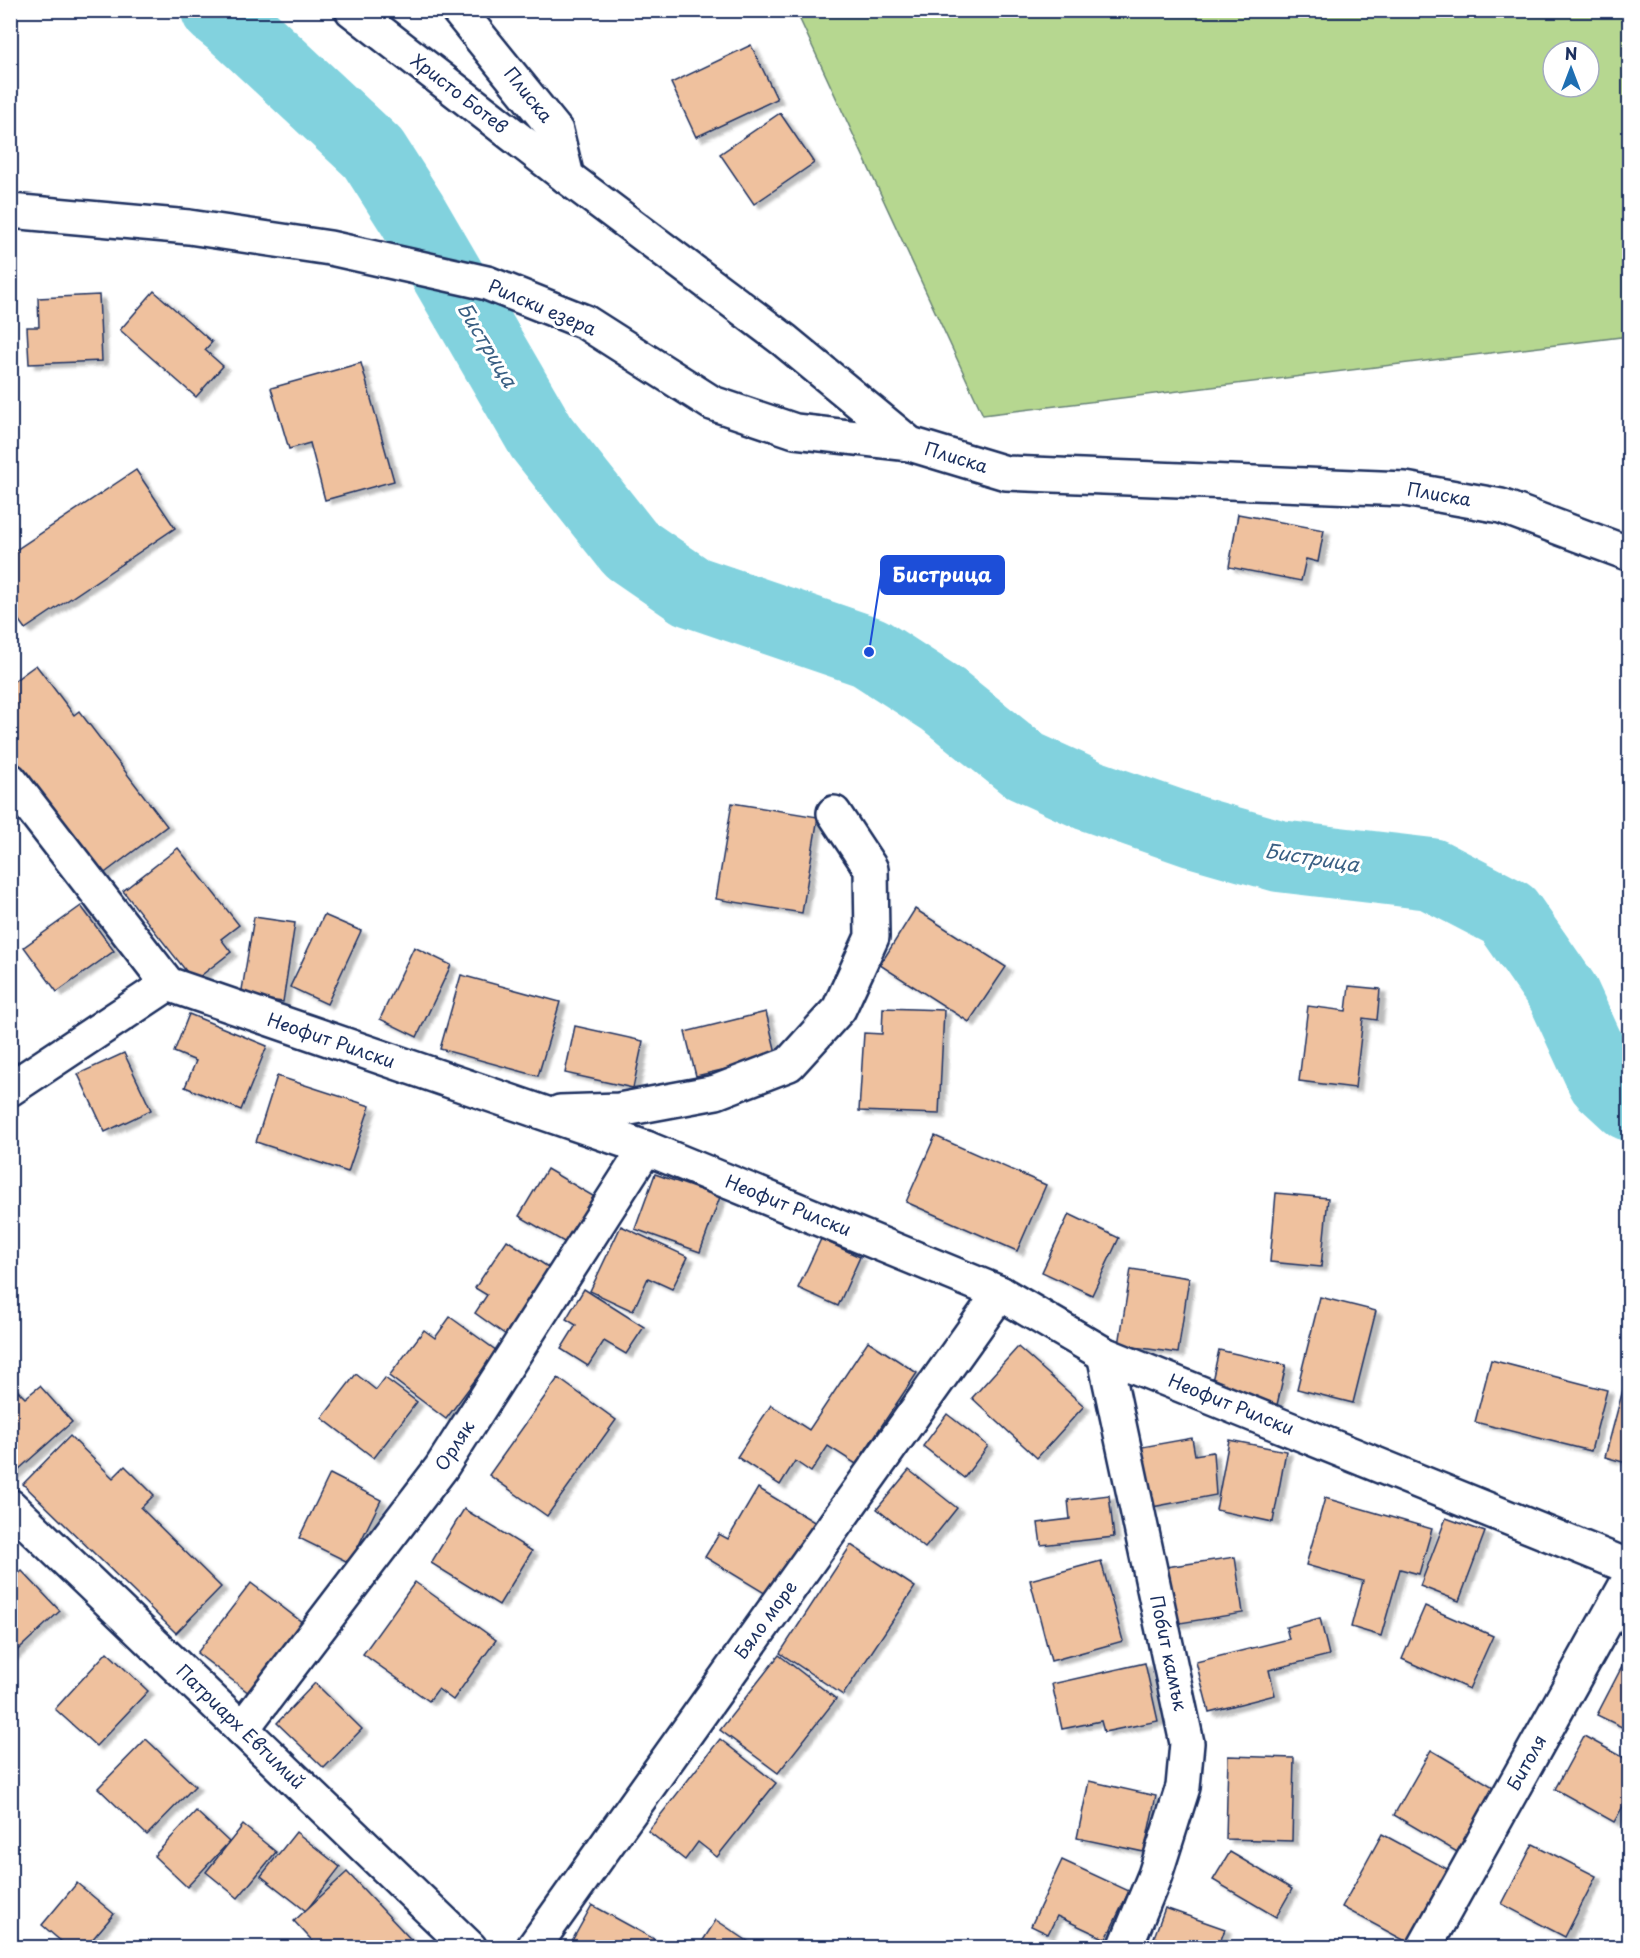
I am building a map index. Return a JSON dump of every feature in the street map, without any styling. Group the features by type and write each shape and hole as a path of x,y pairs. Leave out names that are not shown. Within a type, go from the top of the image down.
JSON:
{"street":[{"name":"Христо Ботев","path":"352,10 567,177"},
{"name":"Плиска","path":"458,10 556,131 567,177 784,340 910,444 1006,473 1405,489 1502,506 1629,554"},
{"name":"Рилски езера","path":"10,211 189,227 330,248 487,283 585,322 712,403 795,431 910,444"},
{"path":"10,780 168,984 10,1089"},
{"path":"537,1112 619,1110 716,1092 789,1064 839,1009 872,937 871,869 834,813"},
{"name":"Неофит Рилски","path":"168,984 646,1148 1000,1293 1104,1354 1629,1568"},
{"name":"Орляк","path":"242,1728 441,1468 646,1148"},
{"name":"Бяло море","path":"533,1947 1000,1293"},
{"name":"Побит камък","path":"1104,1354 1186,1743 1183,1787 1155,1875 1125,1947"},
{"name":"Патриарх Евтимий","path":"10,1506 470,1947"},
{"name":"Битоля","path":"1424,1947 1629,1578"}],"green space":[{"path":"796,11 1629,11 1629,336 983,415"}],"building":[{"path":"751,45 777,99 696,137 671,83"},
{"path":"780,113 814,163 754,204 720,154"},
{"path":"154,291 212,342 205,350 223,366 196,397 120,330"},
{"path":"99,295 102,361 29,364 27,327 39,327 38,298"},
{"path":"361,363 394,481 325,500 310,443 289,449 271,388"},
{"path":"136,470 175,528 25,629 10,608 10,554"},
{"path":"1238,514 1324,530 1318,562 1306,559 1301,581 1229,567"},
{"path":"36,665 74,715 79,711 167,826 102,875 10,755 10,684"},
{"path":"732,803 818,817 802,913 716,899"},
{"path":"178,848 239,925 221,939 231,952 194,981 123,891"},
{"path":"81,906 114,951 57,992 24,947"},
{"path":"915,909 1006,967 969,1022 880,965"},
{"path":"324,915 361,931 327,1004 290,987"},
{"path":"254,917 295,923 283,1002 241,996"},
{"path":"414,947 451,965 417,1037 380,1019"},
{"path":"461,975 560,1002 538,1076 440,1049"},
{"path":"1349,986 1380,989 1377,1020 1363,1018 1355,1088 1299,1081 1308,1006 1346,1011"},
{"path":"883,1008 944,1010 939,1114 859,1111 864,1033 882,1034"},
{"path":"766,1012 777,1057 696,1076 685,1032"},
{"path":"189,1014 267,1046 241,1110 185,1087 196,1061 174,1052"},
{"path":"575,1026 643,1041 633,1088 565,1073"},
{"path":"124,1053 151,1110 105,1132 78,1074"},
{"path":"277,1076 370,1106 348,1172 256,1142"},
{"path":"935,1136 1046,1185 1017,1251 906,1202"},
{"path":"547,1169 598,1199 571,1246 519,1216"},
{"path":"655,1174 720,1197 700,1252 635,1229"},
{"path":"1276,1193 1328,1198 1321,1267 1270,1262"},
{"path":"1069,1214 1119,1238 1092,1295 1042,1272"},
{"path":"621,1226 688,1257 672,1289 648,1278 633,1311 590,1291"},
{"path":"821,1239 860,1257 838,1306 798,1288"},
{"path":"507,1240 551,1269 506,1335 475,1313 487,1295 475,1288"},
{"path":"1131,1269 1189,1278 1178,1353 1119,1345"},
{"path":"584,1289 644,1327 626,1354 604,1341 588,1366 561,1349 576,1325 566,1319"},
{"path":"1320,1297 1376,1311 1353,1403 1297,1389"},
{"path":"450,1317 497,1351 446,1419 389,1376 424,1330 435,1338"},
{"path":"868,1341 917,1373 856,1464 828,1446 811,1472 795,1461 780,1485 737,1457 771,1405 809,1430"},
{"path":"1018,1347 1084,1406 1037,1458 972,1398"},
{"path":"1219,1350 1286,1365 1277,1405 1210,1390"},
{"path":"1491,1360 1607,1390 1591,1451 1475,1422"},
{"path":"356,1374 376,1390 385,1378 417,1402 374,1458 322,1418"},
{"path":"558,1378 616,1420 547,1516 489,1475"},
{"path":"10,1383 25,1398 40,1386 72,1422 10,1477"},
{"path":"1624,1386 1630,1388 1630,1464 1605,1457"},
{"path":"947,1414 988,1446 964,1478 923,1446"},
{"path":"70,1436 113,1478 125,1466 154,1495 141,1508 221,1587 176,1633 23,1484"},
{"path":"1192,1438 1195,1455 1213,1452 1216,1495 1152,1507 1142,1447"},
{"path":"1229,1440 1286,1451 1273,1522 1216,1510"},
{"path":"909,1470 957,1508 925,1548 877,1509"},
{"path":"330,1474 381,1500 350,1563 299,1538"},
{"path":"758,1488 821,1526 776,1600 705,1557 719,1534 728,1539"},
{"path":"1109,1495 1114,1537 1041,1545 1038,1523 1070,1519 1068,1500"},
{"path":"1325,1498 1432,1529 1419,1574 1400,1569 1381,1636 1351,1627 1363,1581 1306,1565"},
{"path":"464,1509 532,1551 499,1605 431,1563"},
{"path":"1446,1518 1485,1532 1459,1601 1420,1586"},
{"path":"851,1545 915,1587 843,1695 780,1653"},
{"path":"1235,1557 1243,1613 1174,1624 1166,1567"},
{"path":"1101,1561 1123,1641 1051,1661 1030,1580"},
{"path":"22,1571 60,1611 10,1657 10,1581"},
{"path":"415,1582 496,1640 453,1700 438,1689 429,1701 363,1654"},
{"path":"251,1583 303,1623 249,1693 197,1653"},
{"path":"1425,1606 1493,1636 1469,1689 1402,1659"},
{"path":"1320,1618 1329,1655 1269,1670 1275,1695 1209,1712 1196,1662 1289,1639 1286,1627"},
{"path":"1630,1651 1630,1731 1597,1715"},
{"path":"107,1652 148,1691 96,1746 55,1709"},
{"path":"779,1655 836,1699 778,1773 720,1730"},
{"path":"1145,1663 1158,1721 1104,1732 1101,1721 1062,1729 1052,1684"},
{"path":"315,1683 362,1729 324,1768 277,1723"},
{"path":"1584,1736 1630,1761 1630,1794 1614,1822 1555,1789"},
{"path":"146,1739 195,1786 147,1835 98,1788"},
{"path":"720,1739 776,1783 717,1857 698,1842 685,1860 648,1831"},
{"path":"1431,1750 1495,1788 1457,1852 1394,1815"},
{"path":"1228,1756 1294,1758 1292,1841 1226,1839"},
{"path":"1089,1781 1156,1796 1144,1852 1077,1838"},
{"path":"196,1811 229,1842 187,1887 154,1856"},
{"path":"243,1825 276,1852 238,1898 206,1872"},
{"path":"296,1832 340,1867 306,1911 261,1876"},
{"path":"1382,1834 1449,1870 1409,1943 1342,1907"},
{"path":"1533,1844 1596,1876 1565,1937 1502,1904"},
{"path":"1230,1852 1292,1889 1276,1917 1213,1880"},
{"path":"1062,1860 1129,1891 1106,1939 1057,1916 1048,1934 1031,1926"},
{"path":"347,1872 419,1948 319,1948 294,1921"},
{"path":"77,1883 114,1914 85,1948 69,1948 42,1925"},
{"path":"592,1905 654,1939 649,1948 568,1948"},
{"path":"1165,1908 1225,1929 1218,1948 1174,1948 1175,1945 1154,1937"},
{"path":"716,1920 758,1948 698,1948"},
{"path":"946,1942 959,1948 944,1948"},
{"path":"995,1942 1008,1948 992,1948"}],"waterway":[{"name":"Бистрица","path":"217,10 373,153 412,214 542,438 630,549 691,591 869,652 943,700 1025,766 1089,795 1195,832 1279,856 1431,874 1508,914 1563,993 1603,1080 1630,1105"}],"place":[{"name":"Бистрица","path":"869,652"}]}
